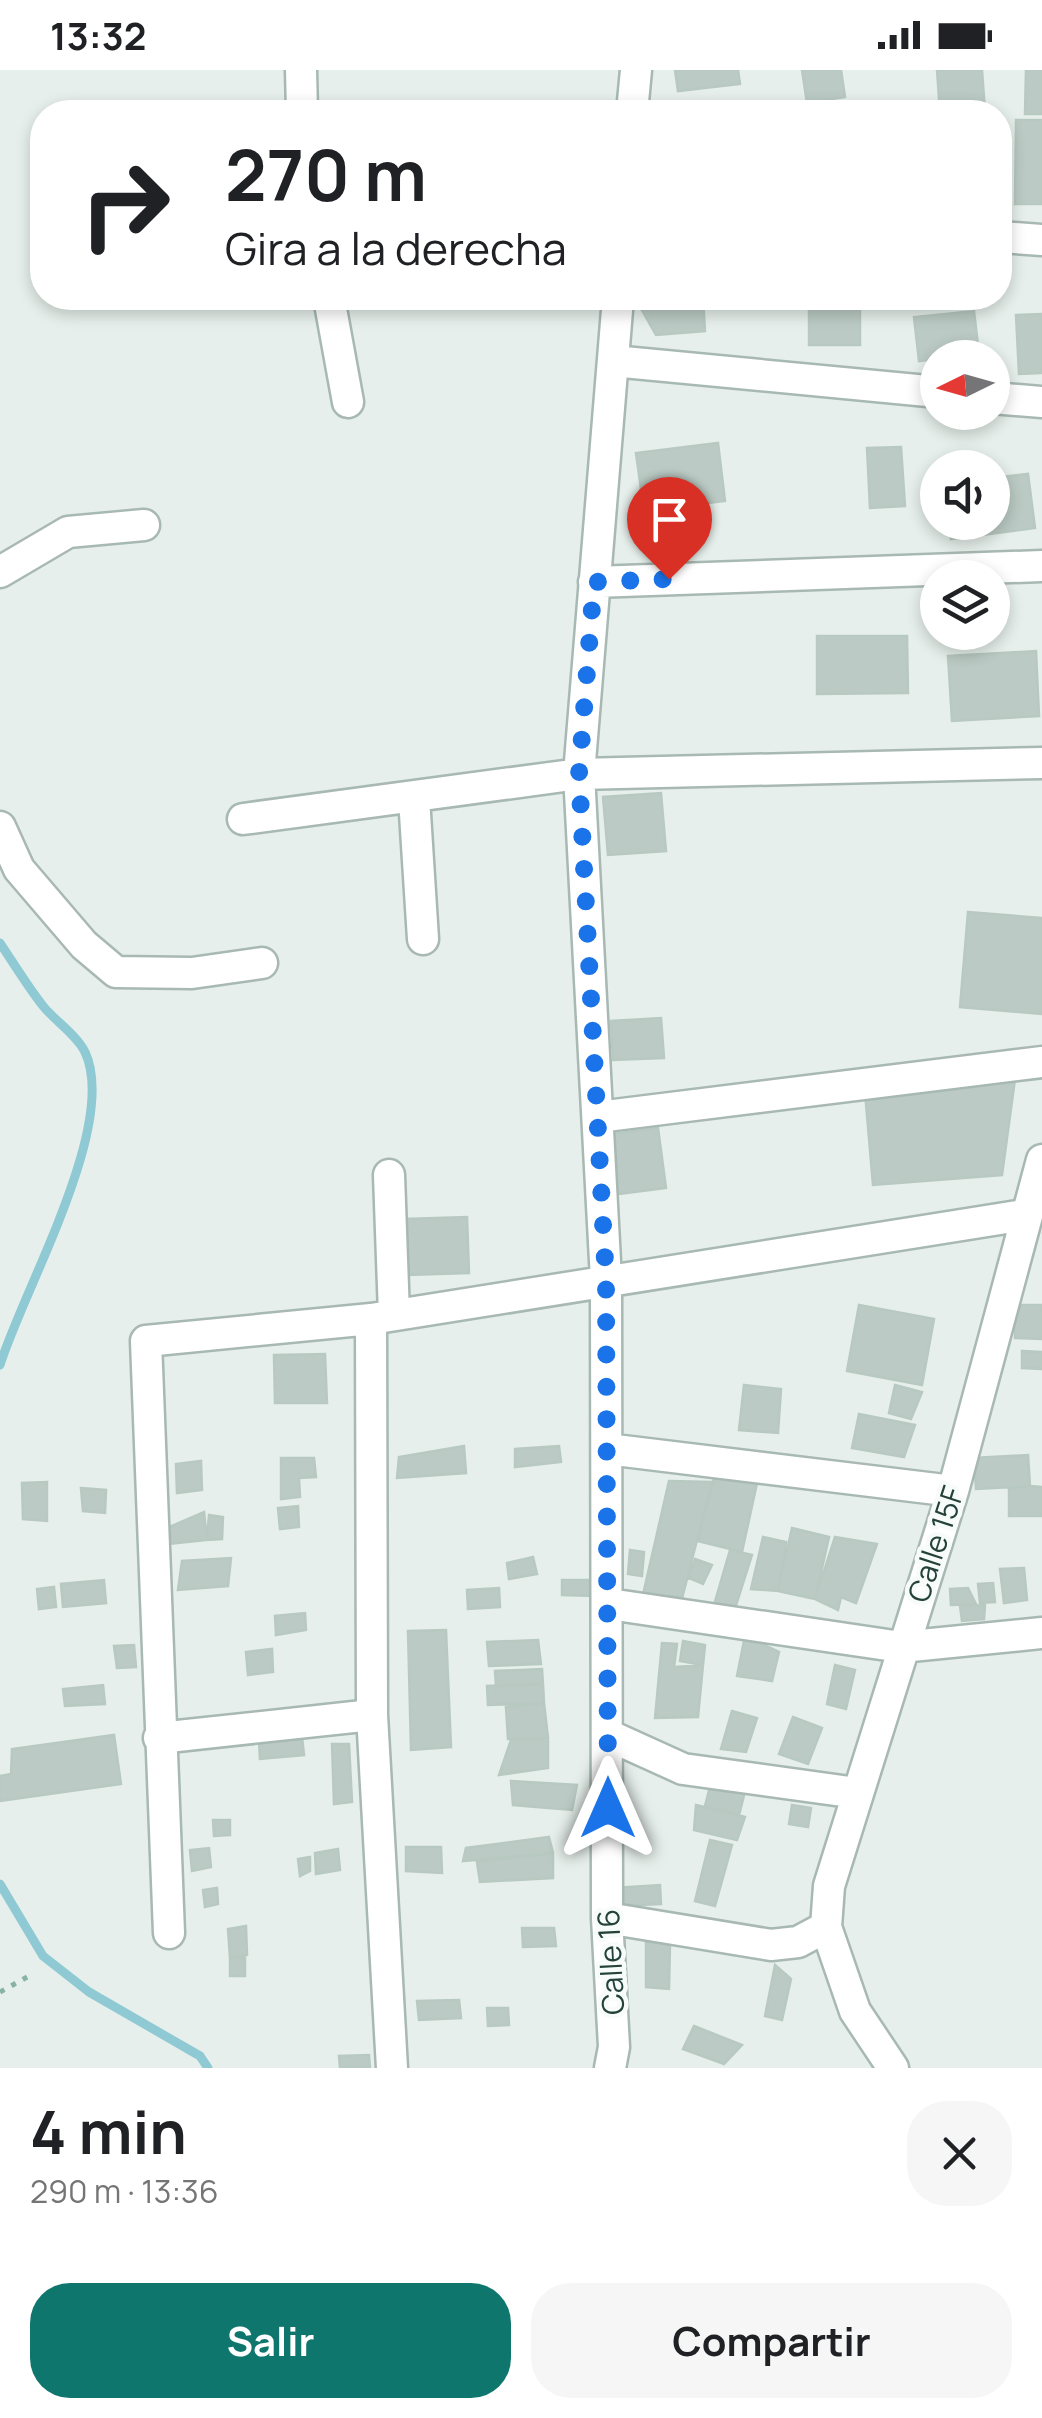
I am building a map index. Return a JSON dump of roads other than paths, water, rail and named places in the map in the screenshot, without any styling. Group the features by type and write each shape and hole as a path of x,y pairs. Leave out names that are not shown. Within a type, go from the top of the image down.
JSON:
{"street":[{"path":"301,70 302,100"},
{"path":"633,100 636,70"},
{"path":"1012,238 1042,240"},
{"path":"331,310 348,402"},
{"name":"Calle 16","path":"610,2068 614,2047 607,1918 606,1280 579,774 617,310"},
{"path":"612,361 920,390"},
{"path":"1010,399 1042,402"},
{"path":"0,572 68,532 144,524"},
{"path":"594,582 1042,566"},
{"path":"243,819 579,774 1042,763"},
{"path":"414,798 423,938"},
{"path":"0,827 19,869 84,945 116,972 192,974 262,963"},
{"path":"598,1117 1042,1062"},
{"name":"Calle 15F","path":"826,1927 829,1886 901,1646 953,1491 1024,1214 1042,1160"},
{"path":"388,1175 372,1715 392,2068"},
{"path":"169,1932 146,1341 383,1317 1024,1214"},
{"path":"607,1449 953,1491"},
{"path":"609,1604 901,1646 1042,1633"},
{"path":"159,1738 372,1715"},
{"path":"608,1735 684,1769 857,1793"},
{"path":"607,1918 771,1944 798,1942 826,1927 855,2010 893,2068"}],"waterway":[{"path":"0,943 43,1006 85,1052 92,1083 89,1121 79,1163 0,1365"},
{"path":"0,1884 43,1956 89,1992 200,2056 208,2068"}]}
